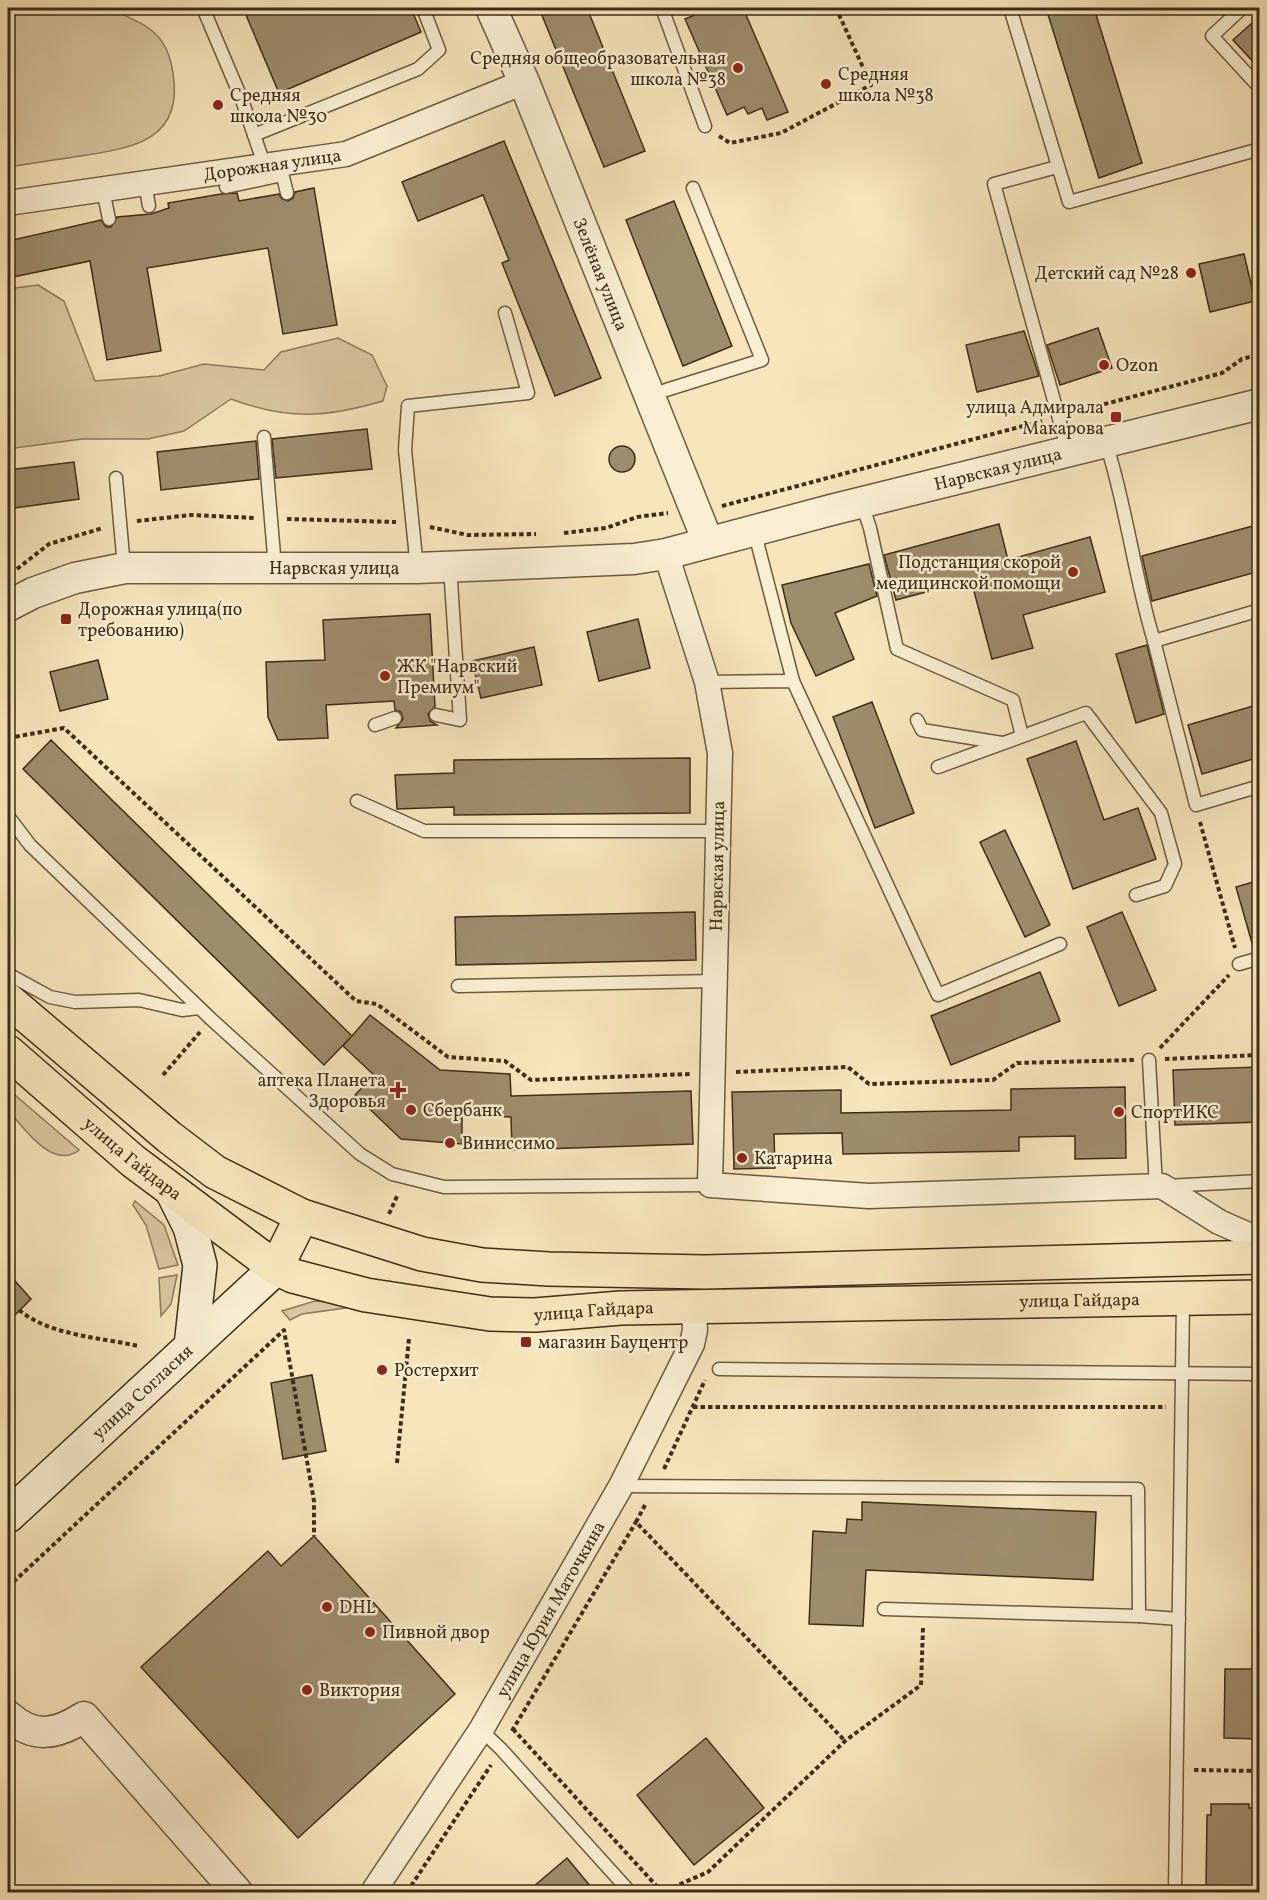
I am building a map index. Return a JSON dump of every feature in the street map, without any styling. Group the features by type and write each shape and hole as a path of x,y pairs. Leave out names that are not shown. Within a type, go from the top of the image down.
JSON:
{"main road":[{"name":"улица Гайдара","path":"8,1000 169,1137 206,1165 254,1193 302,1216 422,1254 482,1265 549,1269 705,1272 1260,1257"},
{"name":"улица Гайдара","path":"8,1052 172,1191 276,1268 310,1282 366,1295 490,1314 535,1315 621,1308 1260,1297"},
{"path":"172,1191 190,1227 200,1264 191,1346"},
{"path":"276,1268 302,1216"},
{"name":"улица Согласия","path":"8,1516 276,1268"}],"street":[{"name":"Зелёная улица","path":"491,8 524,82 708,542"},
{"name":"Дорожная улица","path":"8,203 103,190 147,194 346,154 524,82"},
{"name":"Нарвская улица","path":"8,606 33,593 75,578 125,568 417,568 634,559 666,554 753,529 1260,404"},
{"name":"Нарвская улица","path":"666,554 707,682 720,753 710,1185"},
{"path":"710,1185 869,1196 1159,1186 1219,1222 1260,1240"},
{"name":"улица Юрия Маточкина","path":"373,1893 480,1730 621,1486 642,1439 692,1344 695,1330 694,1308"},
{"path":"8,1716 31,1732 53,1732 84,1717 237,1893"}],"lane":[{"path":"203,8 242,100 254,135 275,167 286,193"},
{"path":"254,135 418,69 439,50 423,8"},
{"path":"662,8 705,126"},
{"path":"1010,8 1069,202 1260,149"},
{"path":"1242,8 1212,36 1260,88"},
{"path":"226,187 275,167"},
{"path":"1057,167 994,184 1068,451"},
{"path":"666,390 762,360 693,188"},
{"path":"103,190 109,219"},
{"path":"417,568 405,450 408,406 528,393 506,313"},
{"path":"264,437 275,568"},
{"path":"1106,442 1114,468 1138,590 1154,641 1196,806 1260,786"},
{"path":"116,478 125,568"},
{"path":"861,502 870,528 897,649 1013,700 1022,736"},
{"path":"753,529 793,681 938,995 1060,944"},
{"path":"436,715 460,720 450,566"},
{"path":"1154,641 1260,610"},
{"path":"707,682 793,681"},
{"path":"938,767 1086,713 1161,813 1175,864 1165,886 1136,895"},
{"path":"375,725 395,718"},
{"path":"917,720 922,730 1003,743"},
{"path":"357,801 424,831 718,831"},
{"path":"8,816 30,845 199,1008 360,1154 392,1174 444,1187 710,1185"},
{"path":"1239,964 1260,958"},
{"path":"8,974 50,997 75,1002 139,1000 182,1010 199,1008"},
{"path":"458,986 715,981"},
{"path":"1149,1060 1159,1186 1260,1181"},
{"path":"1175,1893 1183,1299"},
{"path":"719,1369 1260,1374"},
{"path":"621,1486 1138,1490 1139,1616"},
{"path":"884,1609 1179,1619"},
{"path":"480,1730 501,1749 630,1893"}],"path":[{"path":"705,126 730,143 781,133 871,85 836,8"},
{"path":"714,508 1222,373 1242,359 1260,354"},
{"path":"560,533 606,528 637,517 678,512"},
{"path":"8,576 49,544 120,523 191,514 412,523 468,535 537,534"},
{"path":"8,738 64,728 356,1000 377,1004 448,1057 505,1061 531,1080 848,1067 869,1084 880,1084 993,1080 1017,1063 1260,1055"},
{"path":"1149,1060 1239,964 1196,806"},
{"path":"163,1075 212,1019"},
{"path":"387,1220 407,1178"},
{"path":"20,1310 33,1322 52,1328 138,1346"},
{"path":"8,1587 284,1330 314,1502 314,1536"},
{"path":"397,1463 409,1338"},
{"path":"707,1377 656,1486 636,1522 845,1741"},
{"path":"693,1407 1182,1407"},
{"path":"513,1729 662,1892 708,1872 845,1741 921,1685 924,1610"},
{"path":"1177,1770 1260,1771"}],"shaded area":[{"path":"8,8 114,8 115,11 137,21 154,33 166,49 173,73 174,96 170,114 162,127 150,137 118,149 8,167"},
{"path":"38,285 64,301 95,381 159,376 204,364 264,370 281,352 338,338 372,355 387,386 383,401 343,411 307,414 271,411 231,399 184,431 148,439 82,439 8,449 8,289"},
{"path":"8,1089 79,1150 69,1155 59,1155 39,1144 8,1110"},
{"path":"135,1201 164,1225 178,1265 159,1269 146,1225 133,1205"},
{"path":"177,1275 171,1304 161,1316 159,1278"},
{"path":"315,1301 344,1303 345,1308 302,1314 290,1320 282,1311"}],"building":[{"path":"243,8 411,8 421,32 279,93"},
{"path":"539,8 587,8 645,151 604,167"},
{"name":"Средняя общеобразовательная школа №38","path":"712,8 743,8 788,112 767,120 762,108 748,114 744,107 727,115 685,19"},
{"path":"1046,8 1094,8 1142,163 1099,178"},
{"path":"1260,16 1260,69 1233,40"},
{"path":"504,141 601,378 555,396 502,263 509,260 483,195 418,221 402,182"},
{"path":"314,188 337,325 283,334 268,248 147,268 161,351 107,360 90,261 8,278 8,241 101,220 106,227 111,227 117,217 151,214 169,208 168,203 237,193 239,201 279,194 282,199 288,201 293,198 295,192"},
{"path":"674,201 732,346 683,366 626,220"},
{"path":"1244,254 1255,301 1210,312 1199,264"},
{"path":"1098,328 1112,368 1060,385 1047,345"},
{"path":"1024,331 1039,376 977,392 966,345"},
{"path":"367,429 372,469 276,478 272,439"},
{"path":"256,441 259,479 161,490 157,452"},
{"path":"622,446 631,450 635,459 631,468 622,472 613,468 609,459 613,450"},
{"path":"74,462 79,499 8,509 8,470"},
{"path":"999,524 1008,560 1090,537 1105,592 1023,615 1033,648 992,659 971,580 896,600 884,555"},
{"path":"1260,524 1260,571 1152,601 1142,556"},
{"path":"869,564 877,596 835,613 854,659 816,676 791,623 782,585"},
{"name":"ЖК \"Нарвский Премиум\"","path":"430,614 435,707 428,714 430,721 437,725 396,728 403,719 401,712 395,710 394,701 326,705 328,738 278,740 268,717 266,662 325,660 323,620"},
{"path":"638,619 650,668 599,681 587,632"},
{"path":"1147,645 1164,714 1136,723 1116,654"},
{"path":"534,647 542,685 481,698 472,661"},
{"path":"98,660 108,699 60,711 50,672"},
{"path":"872,702 914,813 875,828 833,717"},
{"path":"1260,704 1260,757 1202,774 1188,725"},
{"path":"51,740 352,1036 370,1015 440,1070 510,1074 511,1096 691,1091 693,1144 512,1150 511,1117 462,1114 462,1144 401,1139 355,1095 374,1075 343,1046 351,1037 324,1065 23,769"},
{"path":"1076,741 1104,820 1138,808 1156,859 1073,889 1027,759"},
{"path":"690,758 690,813 454,815 454,807 397,809 395,775 454,773 454,760"},
{"path":"1005,830 1050,925 1025,937 980,842"},
{"path":"1260,880 1260,950 1254,950 1236,887"},
{"path":"695,912 696,960 456,965 455,917"},
{"path":"1122,912 1156,990 1119,1006 1087,927"},
{"path":"1040,972 1060,1021 951,1065 931,1016"},
{"path":"1260,1067 1260,1122 1175,1125 1173,1070"},
{"path":"1125,1087 1126,1158 1075,1159 1075,1136 1019,1137 1019,1151 843,1154 842,1133 774,1134 775,1168 734,1169 732,1092 841,1090 841,1113 1011,1110 1011,1089"},
{"path":"8,1273 31,1299 8,1322"},
{"path":"312,1375 326,1451 283,1459 271,1383"},
{"path":"862,1502 1096,1512 1093,1580 866,1570 863,1626 809,1624 813,1531 846,1533 847,1519 862,1520"},
{"name":"Виктория","path":"314,1536 455,1694 298,1838 141,1667 268,1551 281,1566"},
{"path":"1225,1669 1260,1669 1260,1739 1224,1738"},
{"path":"706,1738 764,1808 694,1865 637,1795"},
{"path":"1211,1804 1249,1804 1249,1808 1260,1808 1260,1893 1206,1893 1207,1815 1211,1815"},
{"path":"567,1858 596,1893 526,1893"}],"place":[{"name":"Средняя общеобразовательная школа №38","path":"738,68"},
{"name":"Средняя школа №38","path":"826,84"},
{"name":"Средняя школа №30","path":"218,105"},
{"name":"Детский сад №28","path":"1191,273"},
{"name":"Ozon","path":"1104,365"},
{"name":"улица Адмирала Макарова","path":"1116,417"},
{"name":"Подстанция скорой медицинской помощи","path":"1073,572"},
{"name":"Дорожная улица(по требованию)","path":"66,619"},
{"name":"ЖК \"Нарвский Премиум\"","path":"385,676"},
{"name":"аптека Планета Здоровья","path":"398,1090"},
{"name":"Сбербанк","path":"411,1110"},
{"name":"СпортИКС","path":"1119,1112"},
{"name":"Виниссимо","path":"450,1143"},
{"name":"Катарина","path":"742,1158"},
{"name":"магазин Бауцентр","path":"526,1342"},
{"name":"Ростерхит","path":"382,1370"},
{"name":"DHL","path":"327,1607"},
{"name":"Пивной двор","path":"370,1632"},
{"name":"Виктория","path":"307,1690"}]}
